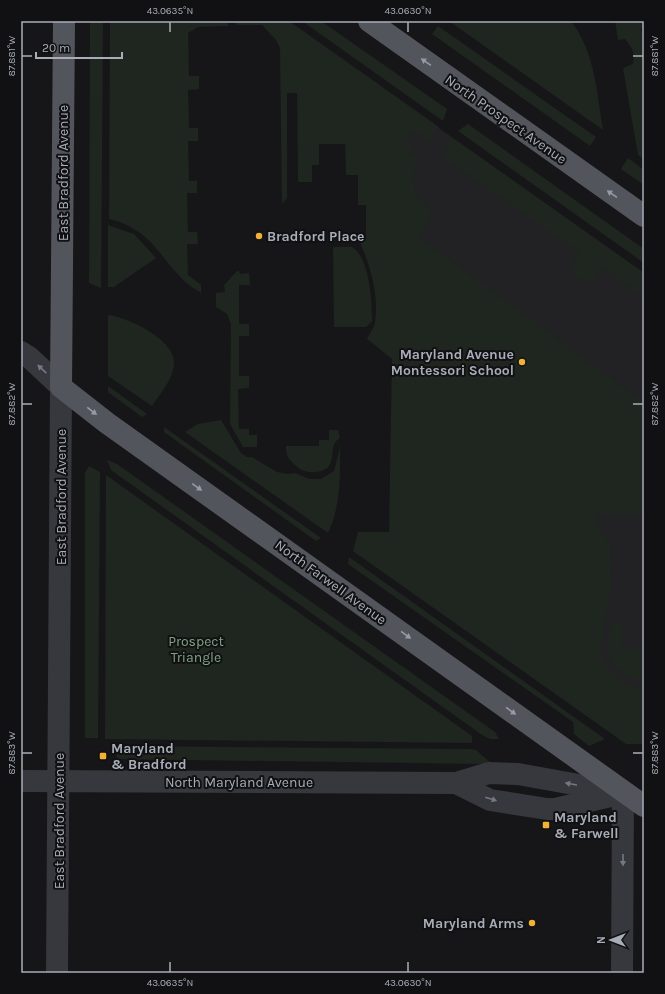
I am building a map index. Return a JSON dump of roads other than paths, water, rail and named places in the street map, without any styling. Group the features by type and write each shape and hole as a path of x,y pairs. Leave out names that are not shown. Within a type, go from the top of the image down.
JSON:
{"main road":[{"name":"East Bradford Avenue","path":"61,387 64,21"},
{"name":"North Prospect Avenue","path":"369,21 644,216"},
{"name":"North Farwell Avenue","path":"61,387 107,423 543,733 634,793 644,806"}],"street":[{"name":"North Farwell Avenue","path":"21,352 29,357 61,387"},
{"name":"East Bradford Avenue","path":"57,973 61,387"},
{"name":"North Maryland Avenue","path":"21,781 456,783 489,773 518,774 634,793"},
{"name":"North Maryland Avenue","path":"456,783 490,800 547,809 555,809 634,793"},
{"path":"622,973 634,793"}],"place":[{"name":"Bradford Place","path":"259,236"},
{"name":"Maryland Avenue Montessori School","path":"522,362"},
{"name":"Maryland & Bradford","path":"103,756"},
{"name":"Maryland & Farwell","path":"546,825"},
{"name":"Maryland Arms","path":"532,923"}],"park label":[{"name":"Prospect Triangle","path":"196,650"}]}
